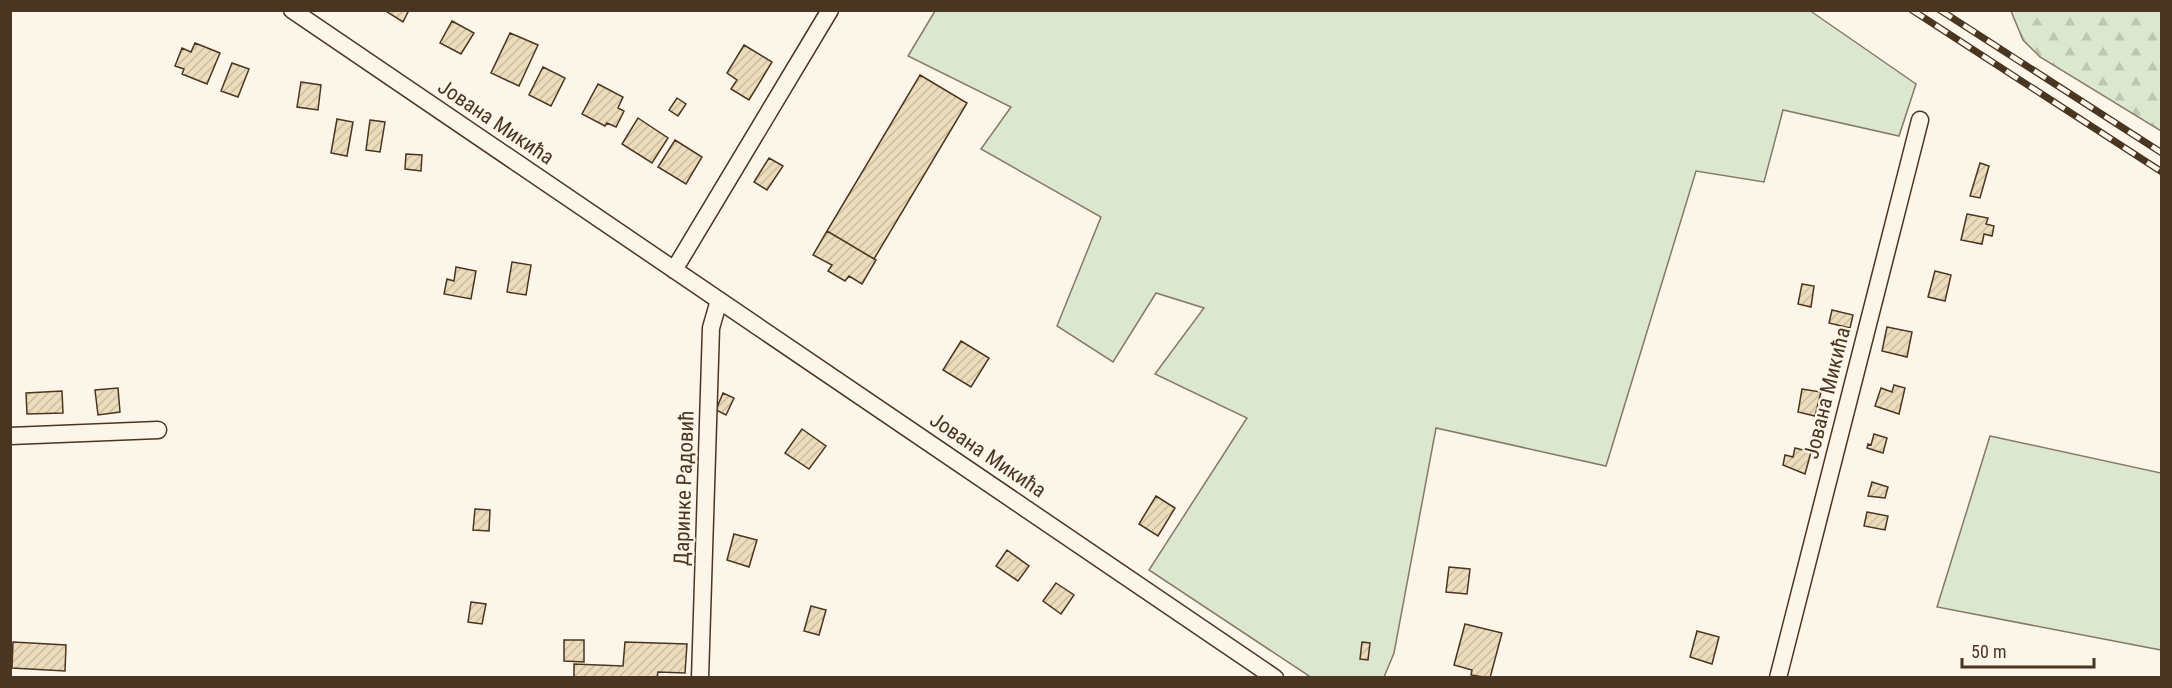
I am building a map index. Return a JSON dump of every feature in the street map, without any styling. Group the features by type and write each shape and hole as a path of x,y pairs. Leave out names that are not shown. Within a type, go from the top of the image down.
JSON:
{"street":[{"name":"Јована Микића","path":"292,10 1275,678"},
{"path":"313,25 323,10"},
{"path":"675,270 830,10"},
{"name":"Јована Микића","path":"1778,678 1920,120"},
{"name":"Даринке Радовић","path":"700,678 711,328 719,300"},
{"path":"10,436 158,430"}],"green space":[{"path":"1809,10 1916,84 1899,136 1783,110 1764,182 1696,171 1606,466 1436,428 1394,653 1384,677 1312,678 1149,570 1247,418 1155,374 1204,308 1156,293 1113,362 1057,326 1101,217 981,149 1011,107 908,56 935,11"},
{"path":"2011,11 2161,11 2161,131 2040,57 2023,40"},
{"path":"1990,436 2161,473 2161,650 1937,607"}],"building":[{"path":"384,10 409,10 403,22"},
{"path":"452,21 474,33 461,54 440,43"},
{"path":"510,33 538,45 519,86 491,73"},
{"path":"195,43 220,53 207,84 182,74 184,69 175,66 182,48 191,52"},
{"path":"744,45 772,62 749,100 731,89 737,80 727,73"},
{"path":"232,63 249,69 238,97 221,91"},
{"path":"543,67 565,78 551,106 529,95"},
{"path":"920,75 967,103 874,259 827,231"},
{"path":"301,82 321,85 318,110 297,107"},
{"path":"598,84 623,97 618,108 624,111 616,127 607,123 605,126 582,114"},
{"path":"677,98 686,104 678,116 669,110"},
{"path":"638,118 668,138 652,163 622,144"},
{"path":"337,119 353,122 347,156 331,153"},
{"path":"370,120 385,122 380,152 366,150"},
{"path":"675,140 702,157 686,184 658,167"},
{"path":"406,154 422,155 421,171 405,169"},
{"path":"769,158 783,166 767,190 754,182"},
{"path":"1980,163 1989,166 1980,198 1970,196"},
{"path":"1967,214 1988,218 1986,224 1994,226 1992,236 1984,234 1982,244 1961,240"},
{"path":"827,231 876,260 862,284 849,276 845,281 828,271 832,265 813,255"},
{"path":"512,262 531,265 526,295 507,292"},
{"path":"456,267 476,271 471,299 444,294 447,279 454,281"},
{"path":"1935,271 1951,275 1945,301 1928,297"},
{"path":"1802,284 1814,286 1811,307 1798,304"},
{"path":"1832,310 1853,315 1850,328 1829,323"},
{"path":"1887,327 1912,332 1907,357 1882,351"},
{"path":"961,341 989,358 971,387 943,370"},
{"path":"1894,385 1905,388 1899,414 1875,406 1881,388 1892,392"},
{"path":"118,388 120,412 98,415 95,390"},
{"path":"1802,389 1821,392 1815,416 1798,412"},
{"path":"62,391 63,413 27,414 26,393"},
{"path":"723,393 734,398 726,415 716,410"},
{"path":"802,429 826,446 809,469 785,453"},
{"path":"1874,434 1887,438 1883,453 1867,448 1868,444 1871,445"},
{"path":"1795,448 1811,452 1805,474 1783,465 1785,455 1793,457"},
{"path":"1872,482 1888,487 1885,498 1868,496"},
{"path":"1156,496 1175,508 1158,536 1139,524"},
{"path":"475,509 490,510 489,531 473,530"},
{"path":"1867,512 1888,516 1885,530 1864,526"},
{"path":"734,534 757,540 749,567 727,560"},
{"path":"1007,550 1029,566 1018,581 996,566"},
{"path":"1449,567 1470,569 1467,594 1446,592"},
{"path":"1056,583 1074,595 1061,614 1043,601"},
{"path":"471,602 486,604 482,624 468,622"},
{"path":"811,606 826,610 819,635 804,631"},
{"path":"1465,624 1502,633 1490,678 1471,675 1472,670 1454,665"},
{"path":"1697,631 1719,637 1712,664 1690,657"},
{"path":"564,640 584,640 584,662 564,661"},
{"path":"13,642 66,645 65,671 12,668"},
{"path":"625,642 687,644 685,673 658,672 657,678 574,678 574,664 623,666"},
{"path":"1362,642 1370,643 1368,660 1360,659"}],"railway":[{"path":"1912,10 2162,172"},
{"path":"1940,10 2162,153"}]}
